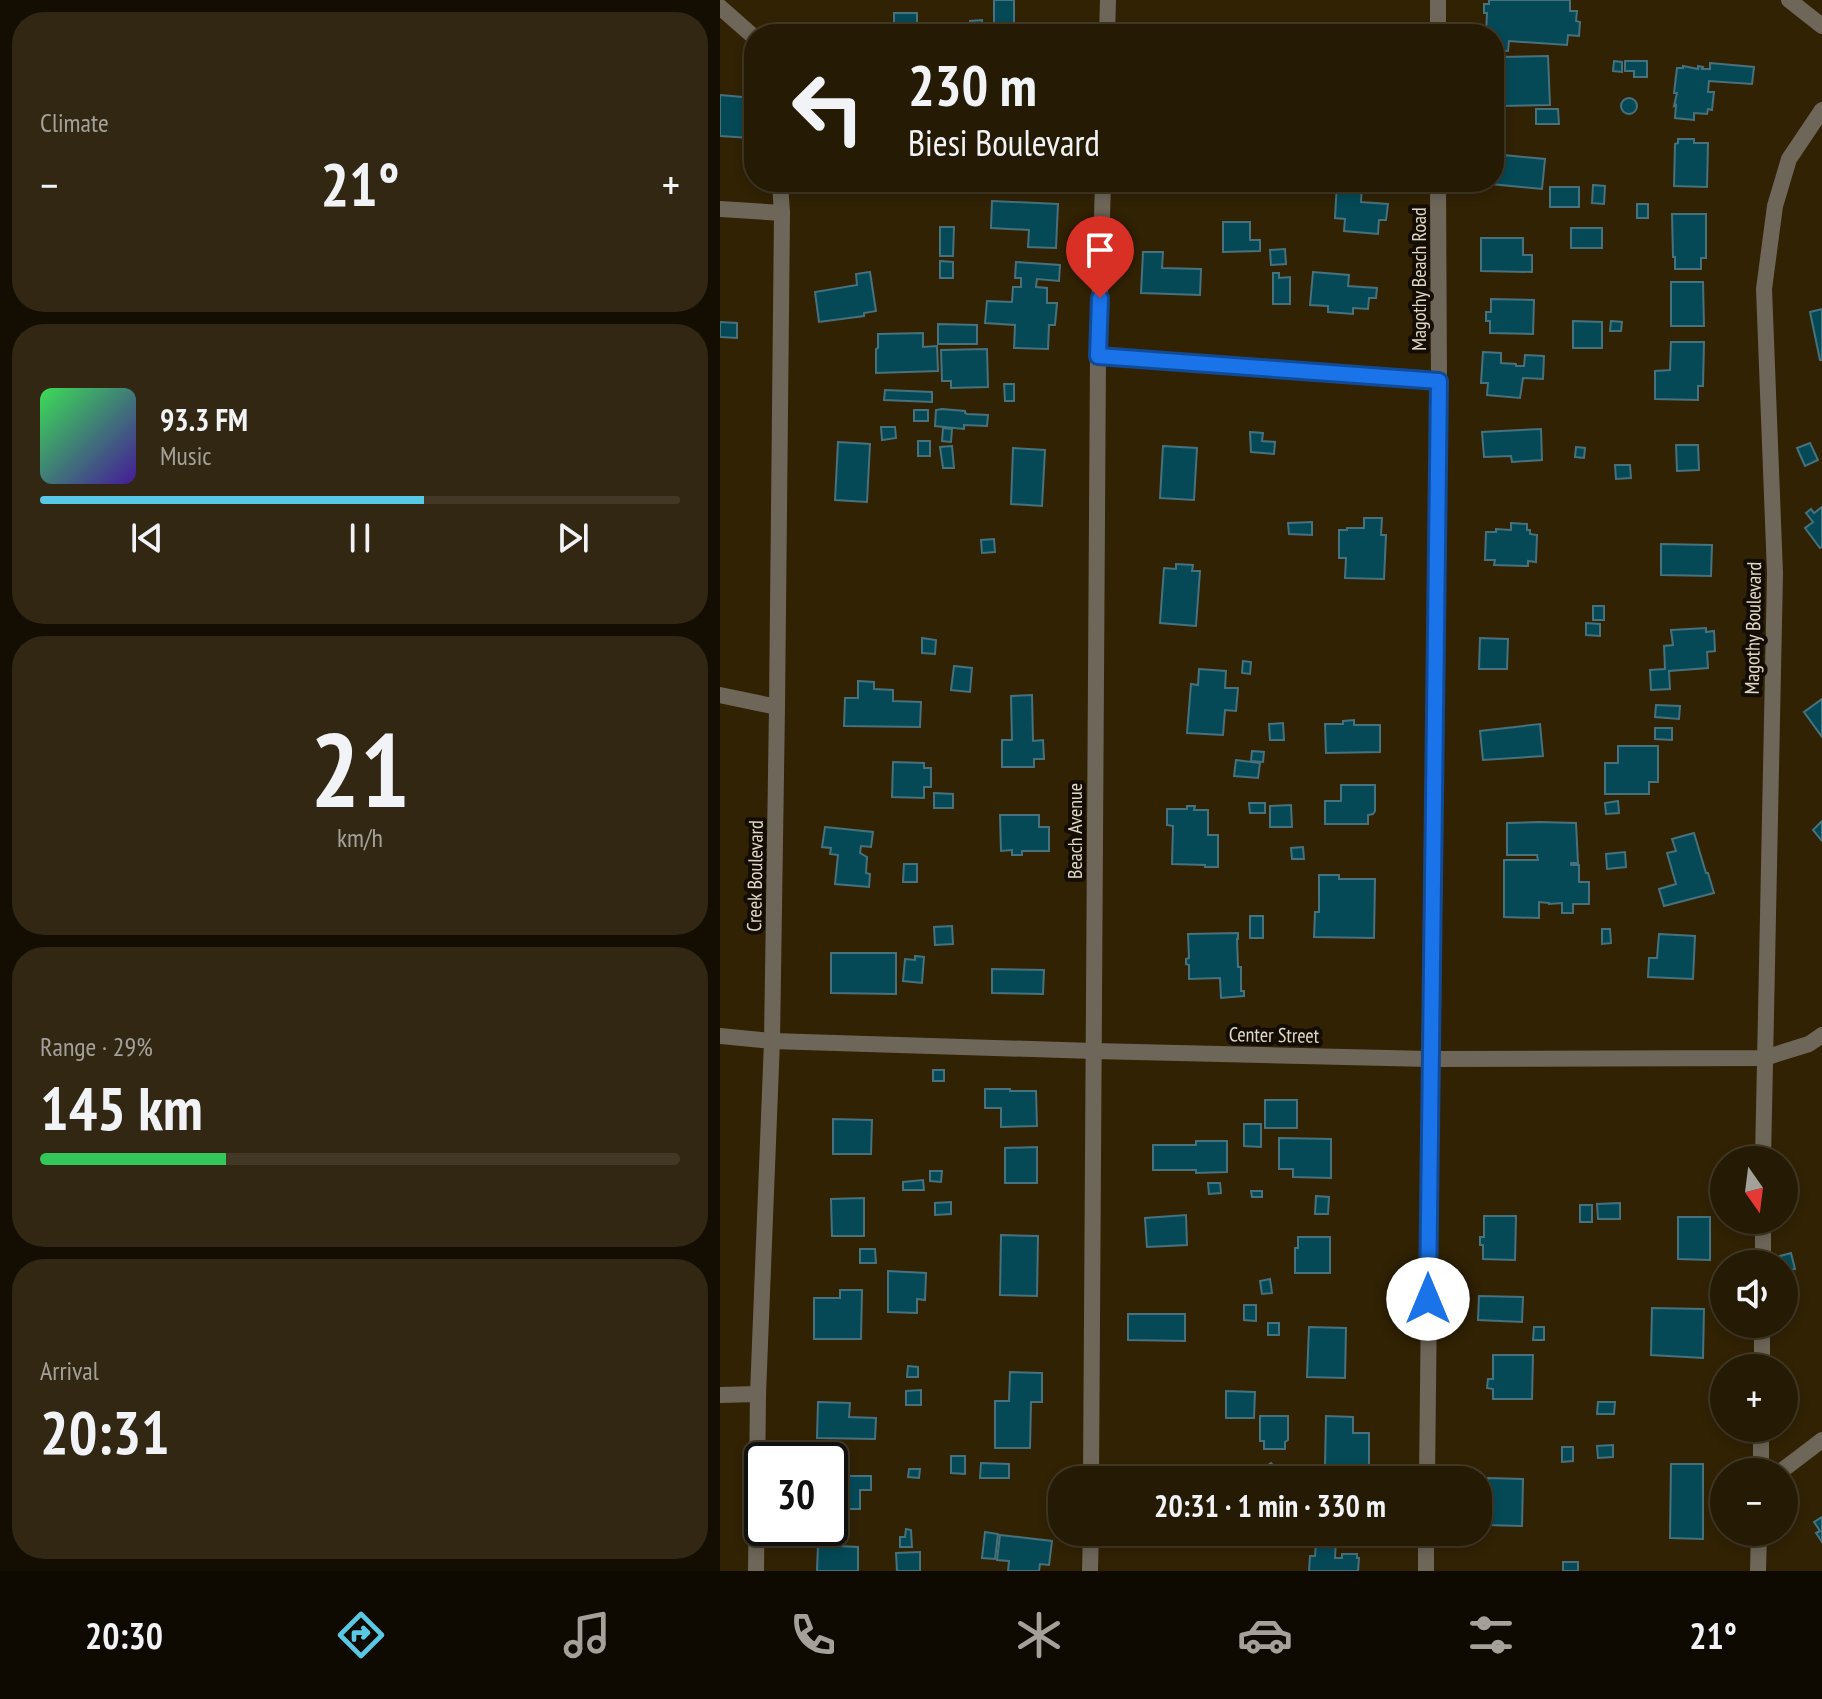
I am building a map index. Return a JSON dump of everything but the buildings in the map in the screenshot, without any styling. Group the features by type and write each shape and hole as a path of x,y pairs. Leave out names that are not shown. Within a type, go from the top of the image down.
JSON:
{"street":[{"path":"1107,24 1108,0"},
{"path":"1438,0 1438,24"},
{"path":"1789,0 1822,26"},
{"path":"720,7 744,28"},
{"name":"Magothy Boulevard","path":"1763,1146 1775,573 1764,289 1775,206 1789,159 1822,110"},
{"name":"Creek Boulevard","path":"756,1571 758,1394 772,1041 781,192"},
{"name":"Beach Avenue","path":"1091,1466 1098,356 1103,192"},
{"name":"Magothy Beach Road","path":"1427,1466 1439,381 1438,192"},
{"path":"720,209 782,213"},
{"path":"1098,356 1439,381"},
{"path":"720,695 777,707"},
{"name":"Center Street","path":"720,1036 772,1041 1430,1059 1764,1058 1809,1044 1822,1035"},
{"path":"720,1395 758,1394"},
{"path":"1798,1458 1822,1440"},
{"path":"1090,1571 1091,1546"},
{"path":"1426,1546 1426,1571"},
{"path":"1758,1571 1759,1546"}],"route":[{"path":"1100,298 1098,356 1439,381 1428,1299"}]}
